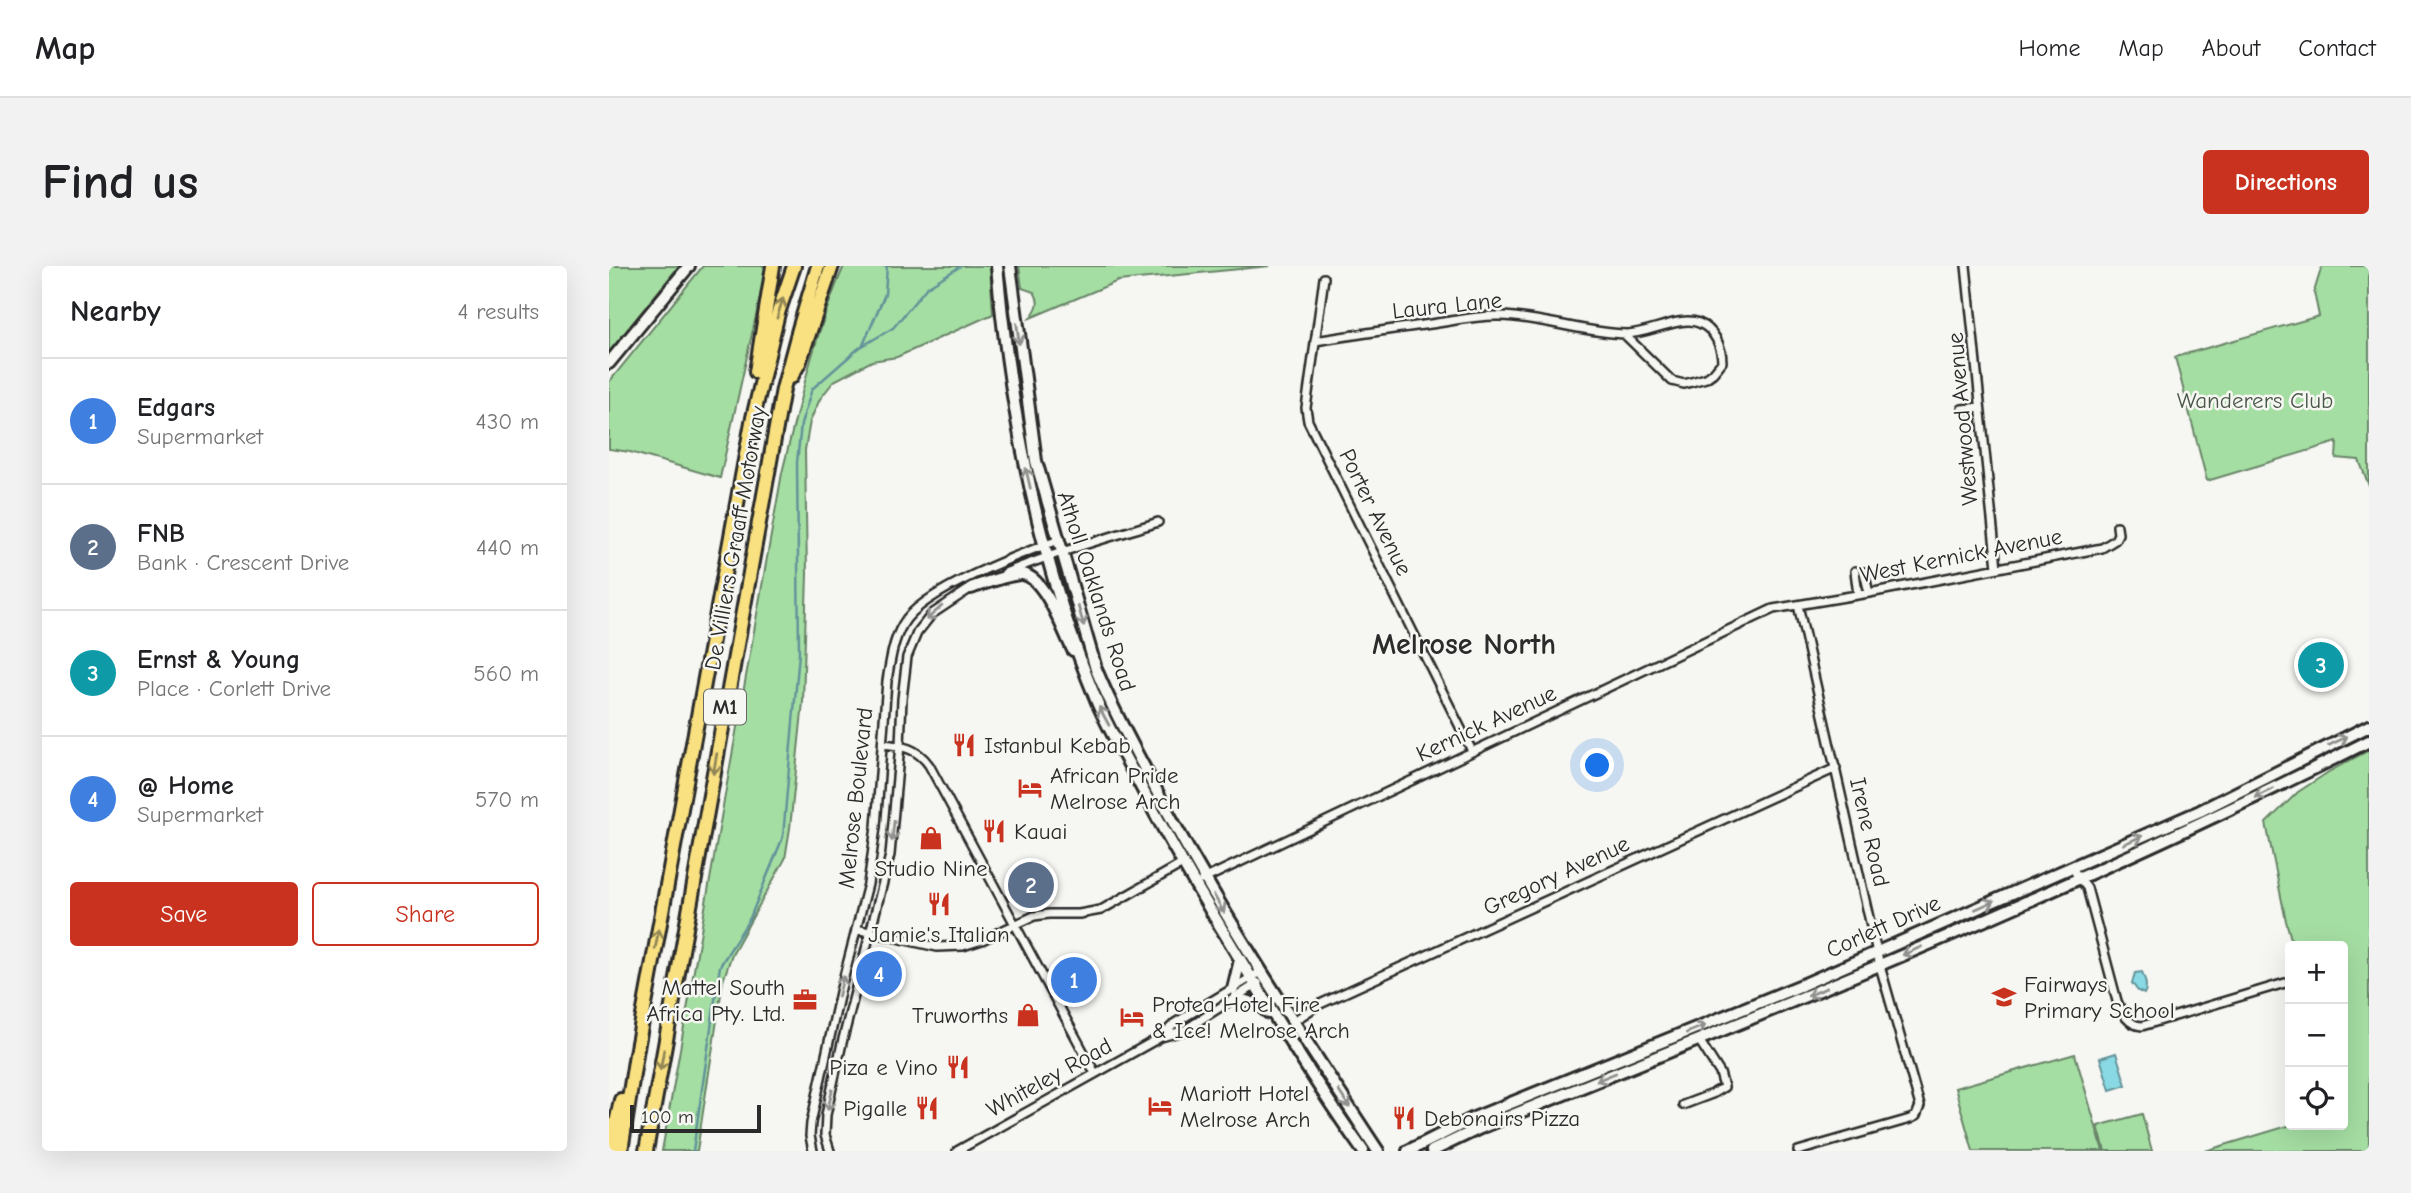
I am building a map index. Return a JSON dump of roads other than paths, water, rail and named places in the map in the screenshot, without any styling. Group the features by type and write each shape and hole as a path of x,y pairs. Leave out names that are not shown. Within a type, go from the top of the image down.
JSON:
{"highway":[{"path":"752,422 759,347 773,266"},
{"name":"M1","path":"621,1151 636,1054 752,422 763,369 794,266"},
{"name":"De Villiers Graaff Motorway","path":"646,1151 783,389 818,266"},
{"path":"783,389 799,363 832,266"},
{"path":"610,1151 625,1084 636,1054"}],"street":[{"path":"609,363 689,266"},
{"name":"Atholl Oaklands Road","path":"997,266 1017,422 1027,475 1047,550 1085,671 1099,705 1182,864 1321,1092 1363,1151"},
{"name":"Atholl Oaklands Road","path":"1010,266 1039,477 1096,670 1179,836 1234,930 1378,1151"},
{"name":"Westwood Avenue","path":"1966,266 1997,568"},
{"name":"Porter Avenue","path":"1324,278 1306,408 1308,421 1472,751"},
{"name":"Laura Lane","path":"1314,341 1486,316 1516,317 1624,334 1640,333 1687,320 1699,323 1715,337 1721,347 1722,362 1706,377 1684,384 1672,381 1624,334"},
{"path":"1962,409 1980,407"},
{"name":"Melrose Boulevard","path":"813,1151 811,1123 830,1033 869,884 887,681 904,622 921,605 958,583 1060,545 1081,547 1157,523"},
{"name":"West Kernick Avenue","path":"1798,605 2102,548 2115,540 2118,534 2117,526"},
{"name":"Melrose Boulevard","path":"830,1151 825,1135 826,1115 890,855 905,667 917,633 932,614 971,587 1047,550"},
{"path":"1855,570 1858,595"},
{"path":"1864,572 1868,593"},
{"path":"971,587 1019,574 1033,577 1044,590 1085,671"},
{"name":"Kernick Avenue","path":"1194,884 1761,614 1798,605"},
{"name":"Irene Road","path":"1798,605 1880,966 1920,1106 1916,1116 1910,1119 1798,1151"},
{"name":"Corlett Drive","path":"1408,1151 1474,1118 1699,1028 2200,811 2369,726"},
{"name":"Corlett Drive","path":"1432,1151 1480,1128 1880,966 2220,815 2369,741"},
{"path":"883,744 900,745 915,750 929,765 1095,1073"},
{"name":"Gregory Avenue","path":"1294,1021 1318,1005 1836,768"},
{"path":"856,929 929,945 949,947 976,943 1041,915 1079,914 1101,910 1182,864"},
{"path":"2071,867 2087,888 2117,1001 2122,1013 2133,1024 2142,1026 2285,982"},
{"path":"1240,960 1234,993 1259,1005 1276,1020"},
{"name":"Whiteley Road","path":"957,1151 1161,1037 1183,1031 1264,974"},
{"path":"1683,1105 1724,1087 1720,1073 1699,1040"},
{"path":"1321,1065 1321,1092"}],"water":[{"path":"2142,972 2146,986 2144,994 2132,983 2135,973"},
{"path":"2116,1053 2126,1085 2110,1090 2100,1058"}],"waterway":[{"path":"863,345 885,294 887,266"},
{"path":"693,1151 720,966 750,918 783,837 799,653 797,463 801,424 812,389 859,348 893,328 927,287 961,266"}],"place":[{"name":"Ernst & Young","path":"2321,665"},
{"name":"Istanbul Kebab","path":"964,745"},
{"name":"African Pride Melrose Arch","path":"1030,788"},
{"name":"Kauai","path":"994,831"},
{"name":"Studio Nine","path":"931,838"},
{"name":"FNB","path":"1031,885"},
{"name":"Jamie's Italian","path":"939,904"},
{"name":"@ Home","path":"879,974"},
{"name":"Edgars","path":"1074,980"},
{"name":"Fairways Primary School","path":"2004,997"},
{"name":"Mattel South Africa Pty. Ltd.","path":"805,1000"},
{"name":"Truworths","path":"1028,1015"},
{"name":"Protea Hotel Fire & Ice! Melrose Arch","path":"1132,1017"},
{"name":"Piza e Vino","path":"958,1067"},
{"name":"Mariott Hotel Melrose Arch","path":"1160,1106"},
{"name":"Pigalle","path":"927,1108"},
{"name":"Debonairs Pizza","path":"1404,1118"}],"district":[{"name":"Melrose North","path":"1464,644"}],"park label":[{"name":"Wanderers Club","path":"2255,400"}]}
